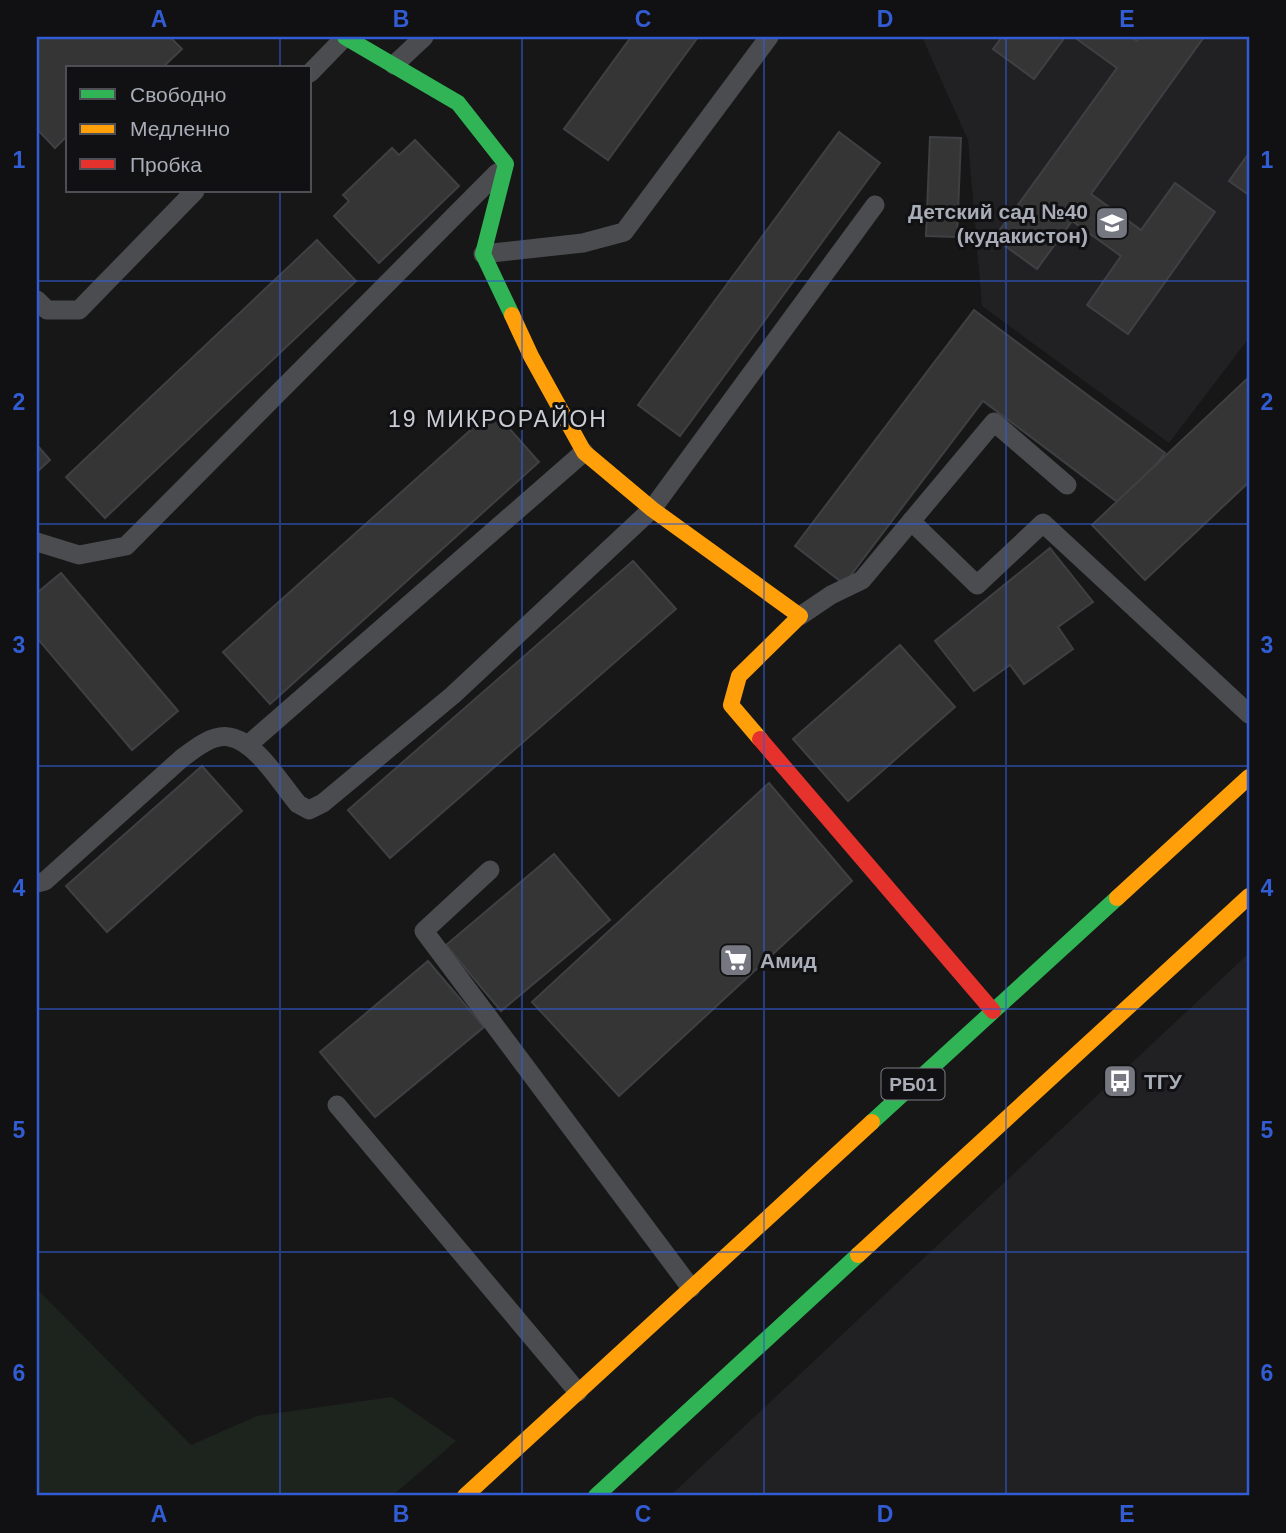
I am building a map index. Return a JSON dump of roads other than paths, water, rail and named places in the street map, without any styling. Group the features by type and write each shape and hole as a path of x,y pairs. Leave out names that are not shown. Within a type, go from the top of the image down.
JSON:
{"main road":[{"path":"345,37 458,103 506,164 483,254 531,356 584,452 652,509 800,616 739,676 731,705 993,1011"},
{"name":"РБ01","path":"465,1496 1249,777"},
{"path":"596,1496 1249,896"}],"lane":[{"path":"312,71 345,37"},
{"path":"394,65 424,37"},
{"path":"483,254 583,243 624,232 769,37"},
{"path":"37,542 79,555 126,546 506,164"},
{"path":"37,300 47,310 79,310 194,192"},
{"path":"37,883 45,881 171,767 202,743 228,736 249,744 298,804 309,810 323,803 453,695 652,509 875,205"},
{"path":"800,616 831,595 862,580 994,422 1067,485"},
{"path":"249,744 584,452"},
{"path":"911,521 977,585 1043,523 1249,714"},
{"path":"490,870 424,931 691,1288"},
{"path":"337,1105 578,1392"}],"place":[{"name":"Детский сад №40 (кудакистон)","path":"1112,223"},
{"name":"Амид","path":"736,960"},
{"name":"ТГУ","path":"1120,1081"}],"district":[{"name":"19 МИКРОРАЙОН","path":"498,419"}]}
